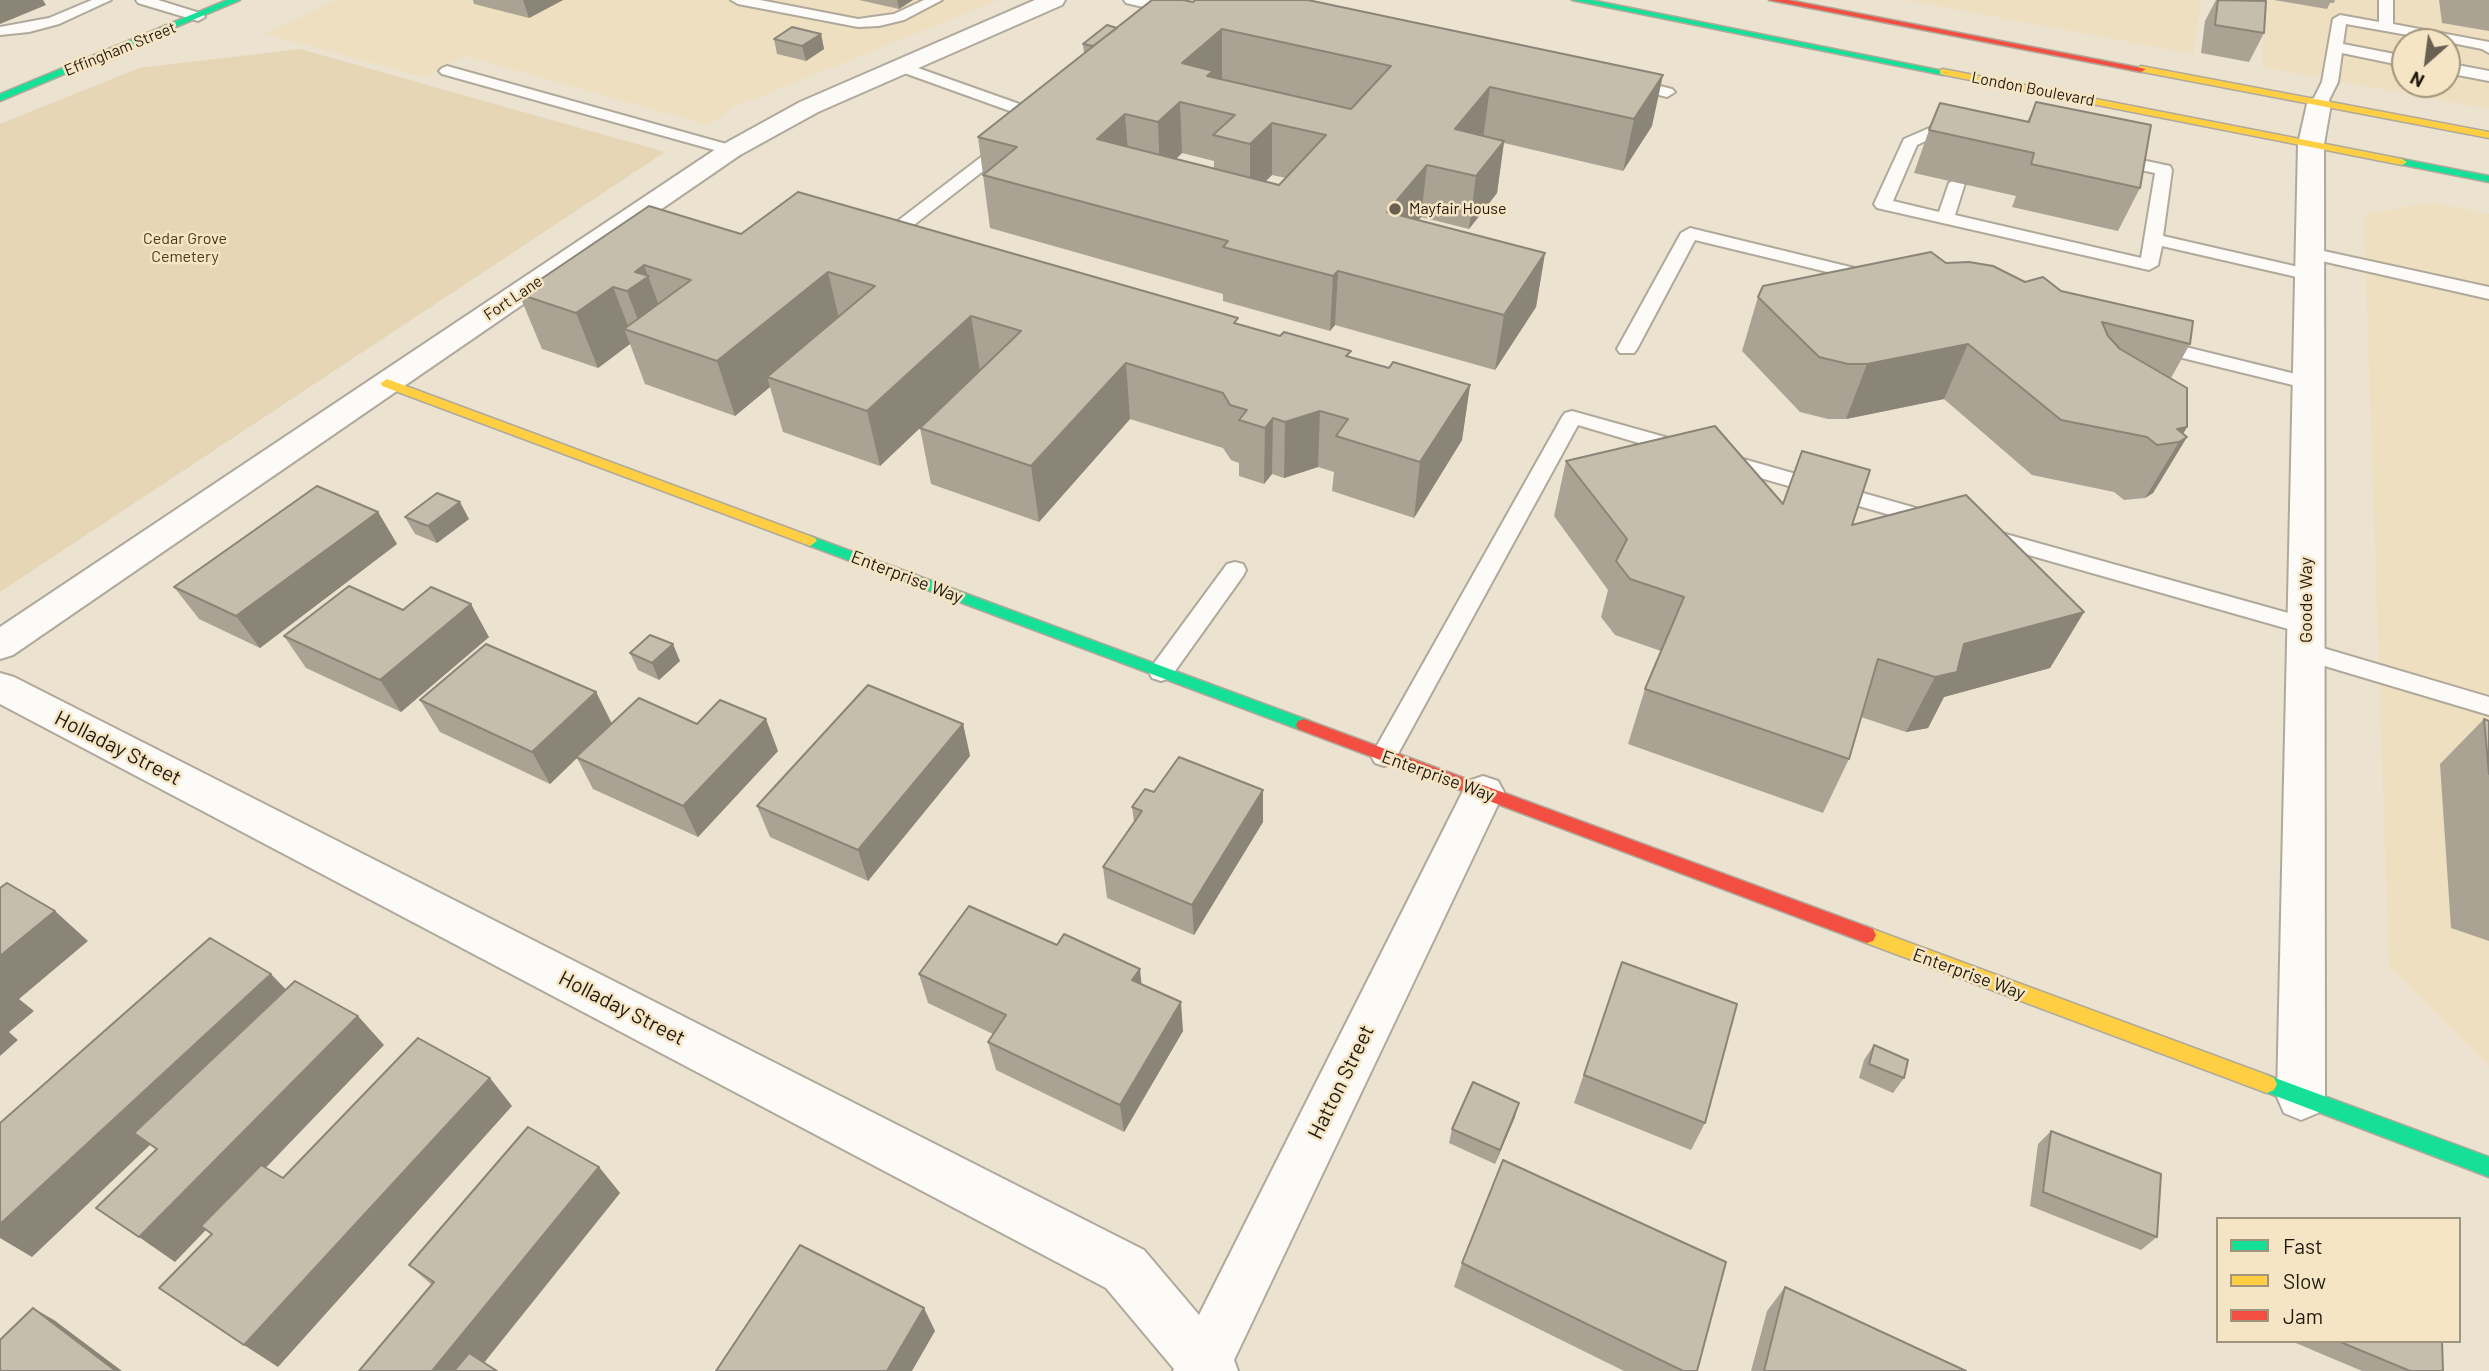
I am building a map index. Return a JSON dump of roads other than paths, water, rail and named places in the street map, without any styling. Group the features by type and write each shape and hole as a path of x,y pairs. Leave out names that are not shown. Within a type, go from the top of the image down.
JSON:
{"main road":[{"name":"Effingham Street","path":"1,97 235,0"},
{"name":"London Boulevard","path":"1577,0 2489,179"},
{"path":"1774,0 2489,135"},
{"name":"Enterprise Way","path":"387,383 2489,1167"}],"street":[{"name":"Fort Lane","path":"0,645 731,150 809,107 1054,0"},
{"name":"Goode Way","path":"2301,1097 2311,144 2319,104"},
{"name":"Holladay Street","path":"0,687 1125,1269 1205,1368"},
{"name":"Hatton Street","path":"1205,1368 1483,792"}],"lane":[{"path":"0,32 54,21 104,0"},
{"path":"143,0 198,17"},
{"path":"738,0 858,23 899,17 935,0"},
{"path":"1132,0 1176,7 1154,23"},
{"path":"2386,0 2386,27"},
{"path":"2319,104 2330,82 2340,19 2488,46 2489,49"},
{"path":"2336,47 2391,58"},
{"path":"901,67 1041,117"},
{"path":"447,71 731,150"},
{"path":"2461,71 2489,76"},
{"path":"1615,81 1667,92"},
{"path":"933,239 897,230 1063,99"},
{"path":"1977,130 1950,124 1910,142 1883,204 2149,265 2164,170 2097,156"},
{"path":"1950,124 1961,145"},
{"path":"1945,218 1957,183"},
{"path":"1627,349 1690,233 1892,282"},
{"path":"2154,239 2489,293"},
{"path":"2134,341 2309,383"},
{"path":"1384,755 1572,417 1961,528 2306,639 2489,706"},
{"path":"1161,672 1235,570"}],"place":[{"name":"Mayfair House","path":"1395,209"}],"park label":[{"name":"Cedar Grove Cemetery","path":"185,248"}]}
